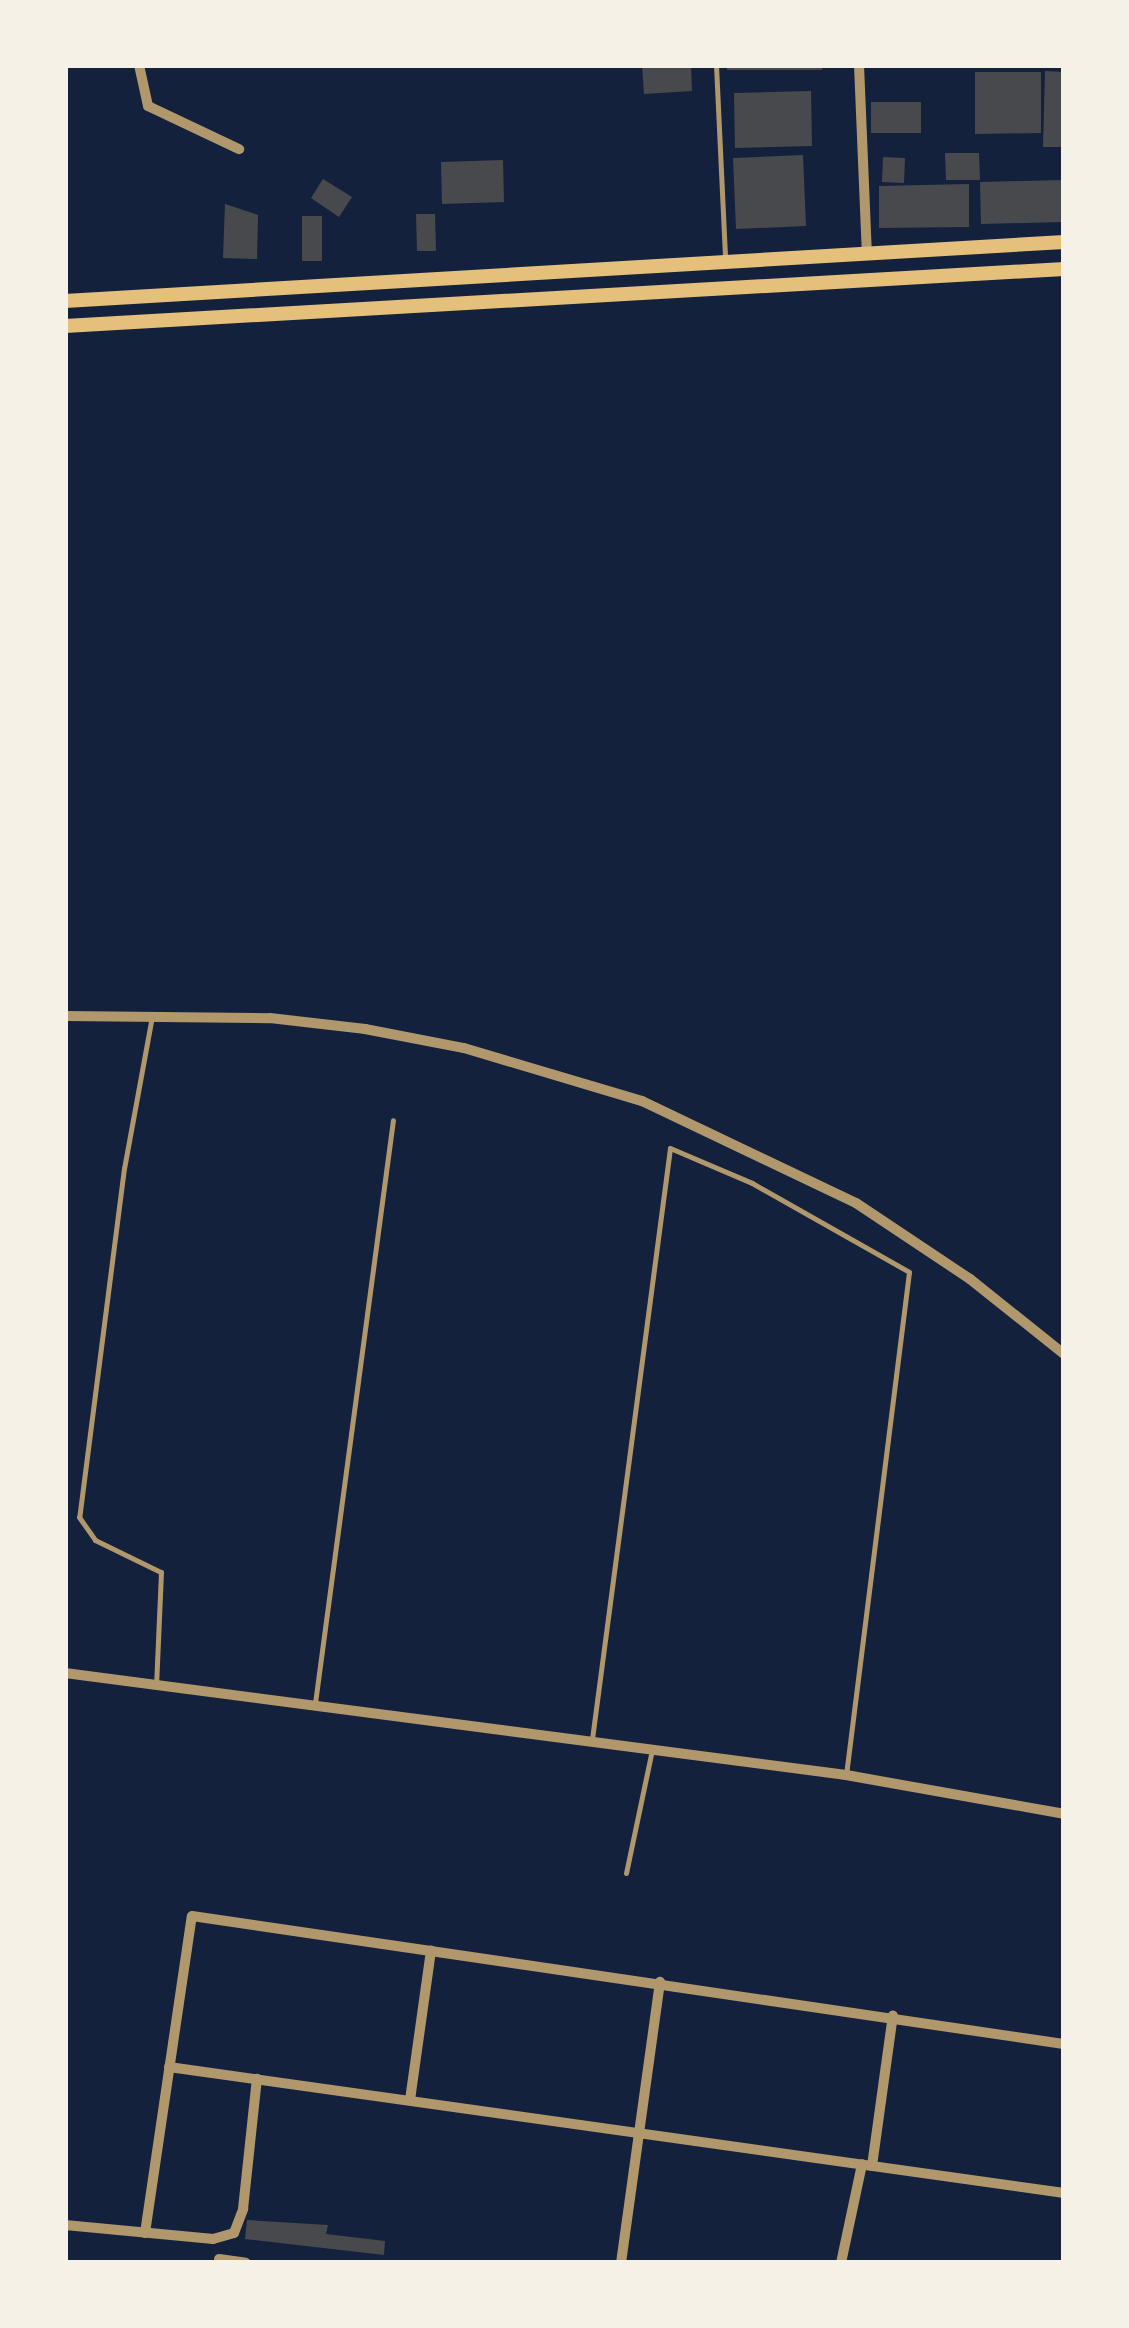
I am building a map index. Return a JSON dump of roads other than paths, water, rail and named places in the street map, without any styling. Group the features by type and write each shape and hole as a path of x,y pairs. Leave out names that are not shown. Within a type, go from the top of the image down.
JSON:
{"main road":[{"path":"65,301 1064,242"},
{"path":"65,326 1064,270"}],"street":[{"path":"139,65 148,106 239,149"},
{"path":"859,65 867,253"},
{"path":"65,1016 152,1014 365,1030 464,1048 642,1101 856,1203 970,1280 1064,1354"},
{"path":"65,1672 846,1776 1064,1814"},
{"path":"145,2233 192,1916 893,2015 1064,2044"},
{"path":"410,2100 431,1950"},
{"path":"621,2263 660,1982"},
{"path":"841,2263 867,2165 893,2015"},
{"path":"169,2067 1064,2193"},
{"path":"65,2225 213,2238 234,2233 243,2209 258,2079"},
{"path":"219,2259 246,2263"}],"lane":[{"path":"716,65 725,262"},
{"path":"152,1014 124,1168 79,1517 95,1540 162,1572 156,1685"},
{"path":"314,1706 394,1120"},
{"path":"592,1742 670,1148 752,1182 909,1272 846,1776"},
{"path":"626,1873 652,1750"}]}
